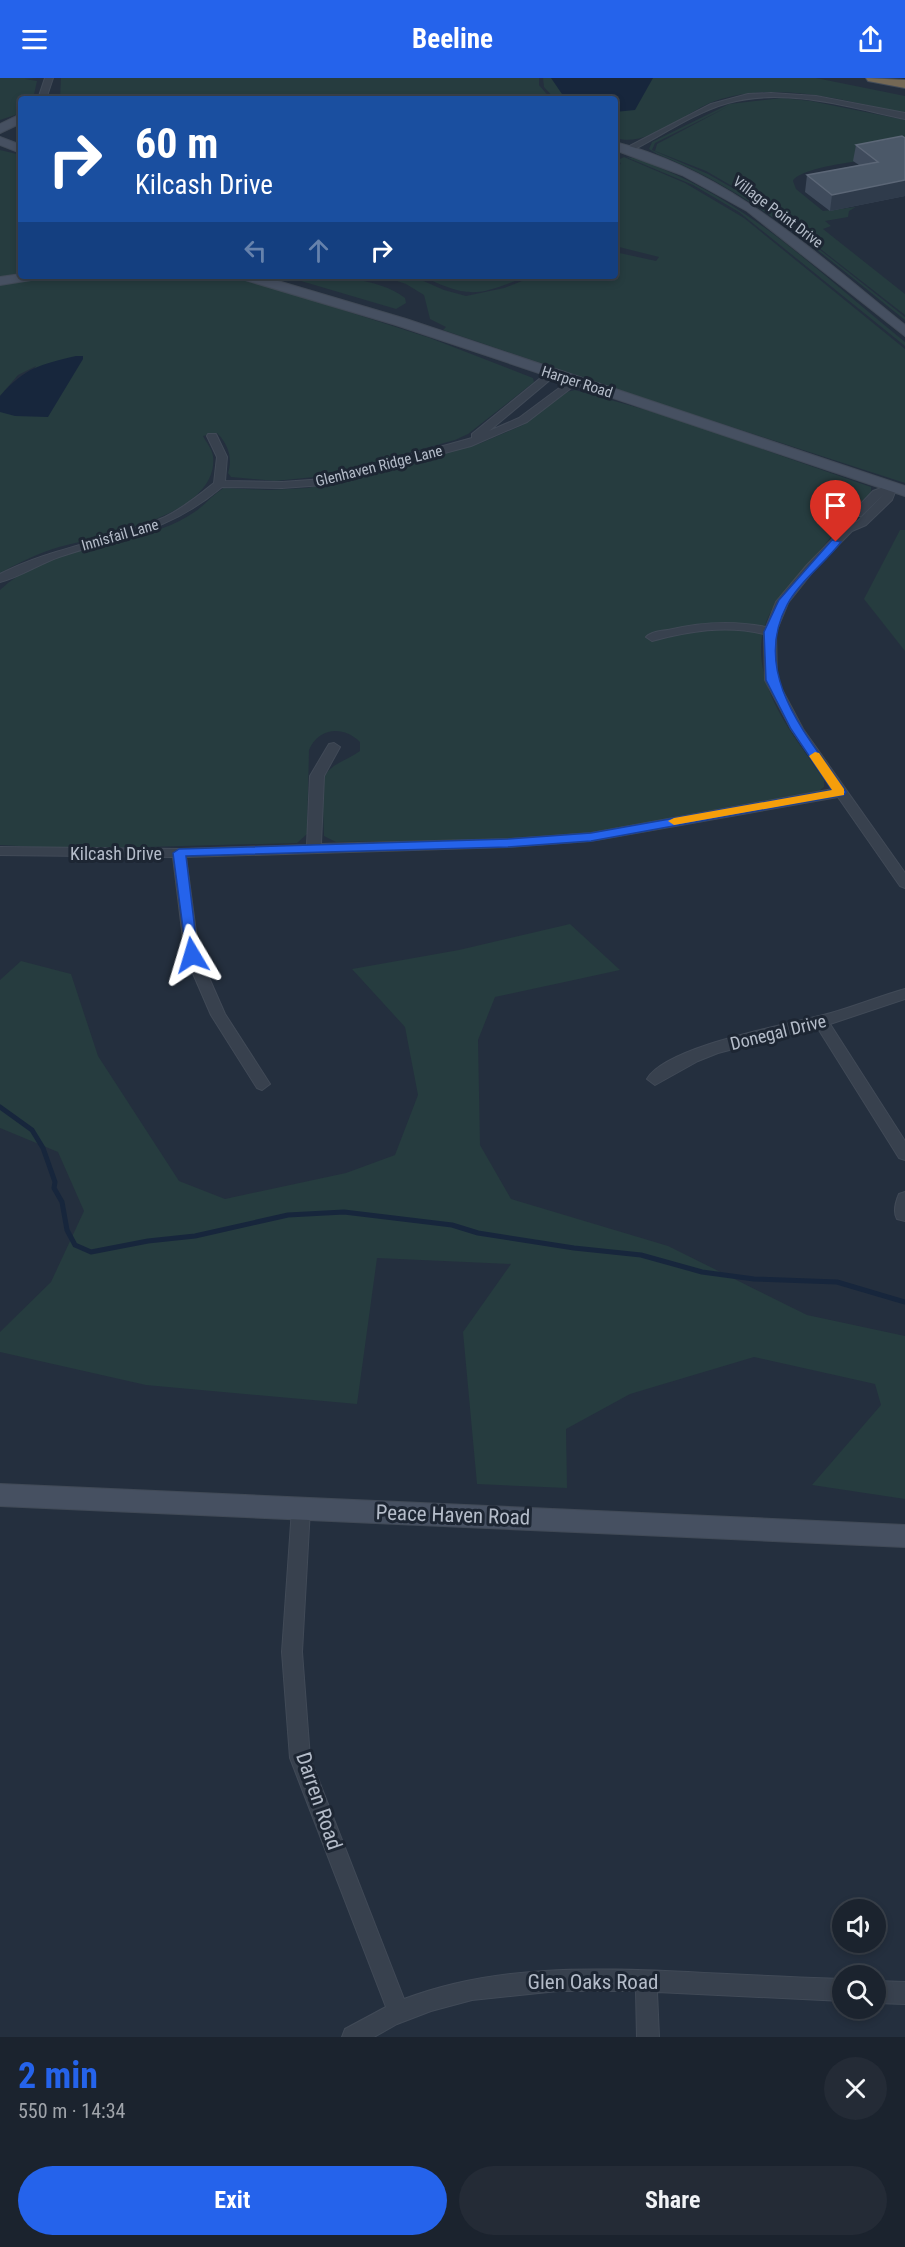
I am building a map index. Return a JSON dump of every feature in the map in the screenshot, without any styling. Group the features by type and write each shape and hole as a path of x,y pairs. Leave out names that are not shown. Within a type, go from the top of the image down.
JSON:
{"highway":[{"path":"873,78 905,84"}],"main road":[{"path":"0,129 18,120"},
{"path":"2,144 18,148"},
{"name":"Village Point Drive","path":"621,148 686,172 751,208 905,332"},
{"path":"0,281 18,278"},
{"name":"Harper Road","path":"258,279 390,319 898,489"},
{"name":"Peace Haven Road","path":"0,1495 905,1536"}],"street":[{"path":"43,96 48,81"},
{"path":"48,81 51,96"},
{"path":"621,148 715,106 759,96 803,97 905,116"},
{"name":"Glenhaven Ridge Lane","path":"466,444 552,374"},
{"name":"Glenhaven Ridge Lane","path":"219,484 282,485 324,482 466,444 523,420 574,382"},
{"path":"516,402 537,409"},
{"path":"212,436 222,457 219,484"},
{"name":"Innisfail Lane","path":"0,579 15,570 55,554 161,524 197,504 219,484"},
{"path":"898,489 862,522 848,530 811,567 782,602 770,632 771,680 797,729 905,884"},
{"path":"652,637 699,625 751,627 770,632"},
{"path":"314,848 317,776 333,747"},
{"name":"Kilcash Drive","path":"0,851 179,853 508,843 591,837 840,792"},
{"path":"179,853 192,955 218,1015 262,1084"},
{"name":"Donegal Drive","path":"655,1079 678,1061 728,1043 821,1021 905,994"},
{"path":"821,1021 905,1155"},
{"path":"903,1215 905,1198"},
{"name":"Darren Road","path":"301,1509 292,1652 300,1758 398,2011"},
{"name":"Glen Oaks Road","path":"353,2037 398,2011 462,1992 511,1983 569,1980 646,1981 832,1989"},
{"path":"646,1981 648,2037"},
{"path":"886,1992 905,1993"}],"green space":[{"path":"0,78 38,78 25,79 37,81 34,96 18,96 18,114 0,120"},
{"path":"61,78 539,78 539,85 548,96 60,96"},
{"path":"543,78 816,78 905,96 905,113 834,98 786,92 762,92 715,101 654,134 628,140 618,138 618,96 552,96 544,87"},
{"path":"782,98 811,101 905,120 905,156 826,167 799,175 793,181 796,189 823,211 856,207 849,211 848,217 825,221 831,226 823,229 905,294 905,315 763,204 706,171 655,151 657,144 729,106 655,143 652,150 708,174 766,207 905,317 905,320 817,250 757,207 726,187 649,149 652,142 729,104"},
{"path":"0,150 18,154 18,274 0,277"},
{"path":"624,157 685,183 744,218 905,349 905,483 443,330 446,327 430,319 424,295 406,284 391,279 419,279 444,290 466,296 504,288 527,279 618,279 618,253 656,261 659,257 618,247 618,168 621,163 618,160"},
{"path":"626,157 646,162 698,186 761,225 791,247 905,342 905,346 739,212 693,185"},
{"path":"39,279 240,279 430,338 533,378 534,382 468,434 455,440 324,476 275,481 231,477 228,473 230,457 224,442 217,433 203,436 213,456 210,477 198,494 178,508 128,529 44,552 0,573 0,412 36,366 18,375 0,396 0,284"},
{"path":"294,279 352,279 379,285 405,298 406,303 396,309"},
{"path":"428,279 520,279 497,288 474,292 452,289"},
{"path":"575,390 668,416 871,487 871,492 788,587 769,616 763,632 761,649 769,690 787,725 824,780 824,787 818,792 597,832 521,839 336,842 324,836 322,782 328,771 360,751 360,742 346,733 332,731 318,737 309,750 307,834 297,843 73,849 0,845 0,590 17,576 56,558 143,535 171,525 196,511 224,488 268,490 308,488 481,443 523,425 567,392"},
{"path":"900,530 905,530 905,651 864,599"},
{"path":"570,924 620,970 495,997 478,1040 480,1145 511,1199 668,1246 807,1315 905,1336 905,1499 812,1485 881,1405 875,1384 754,1357 630,1394 566,1429 567,1488 477,1484 463,1332 511,1264 377,1258 357,1404 146,1385 0,1352 0,1332 51,1282 84,1211 58,1152 0,1128 0,980 21,961 71,974 98,1056 179,1181 225,1199 346,1173 395,1155 418,1095 405,1027 352,969 459,950"}],"water":[{"path":"551,78 653,78 635,110 618,112 618,96 563,96"},
{"path":"83,356 83,359 48,417 15,416 0,412 0,396 26,373 34,368"}],"building":[{"path":"902,136 905,138 905,180 832,195 807,175 878,162 856,145"}],"waterway":[{"path":"0,1107 32,1130 43,1148 55,1182 54,1188 62,1202 67,1230 75,1245 91,1252 148,1241 195,1236 288,1215 344,1212 452,1225 478,1233 574,1248 641,1255 702,1272 754,1279 837,1282 905,1302"}],"slow traffic":[{"path":"674,821 840,792 815,756"}],"route":[{"path":"192,955 179,853 508,843 591,837 840,792 797,729 771,680 770,632 782,602 811,567 836,542"}]}
